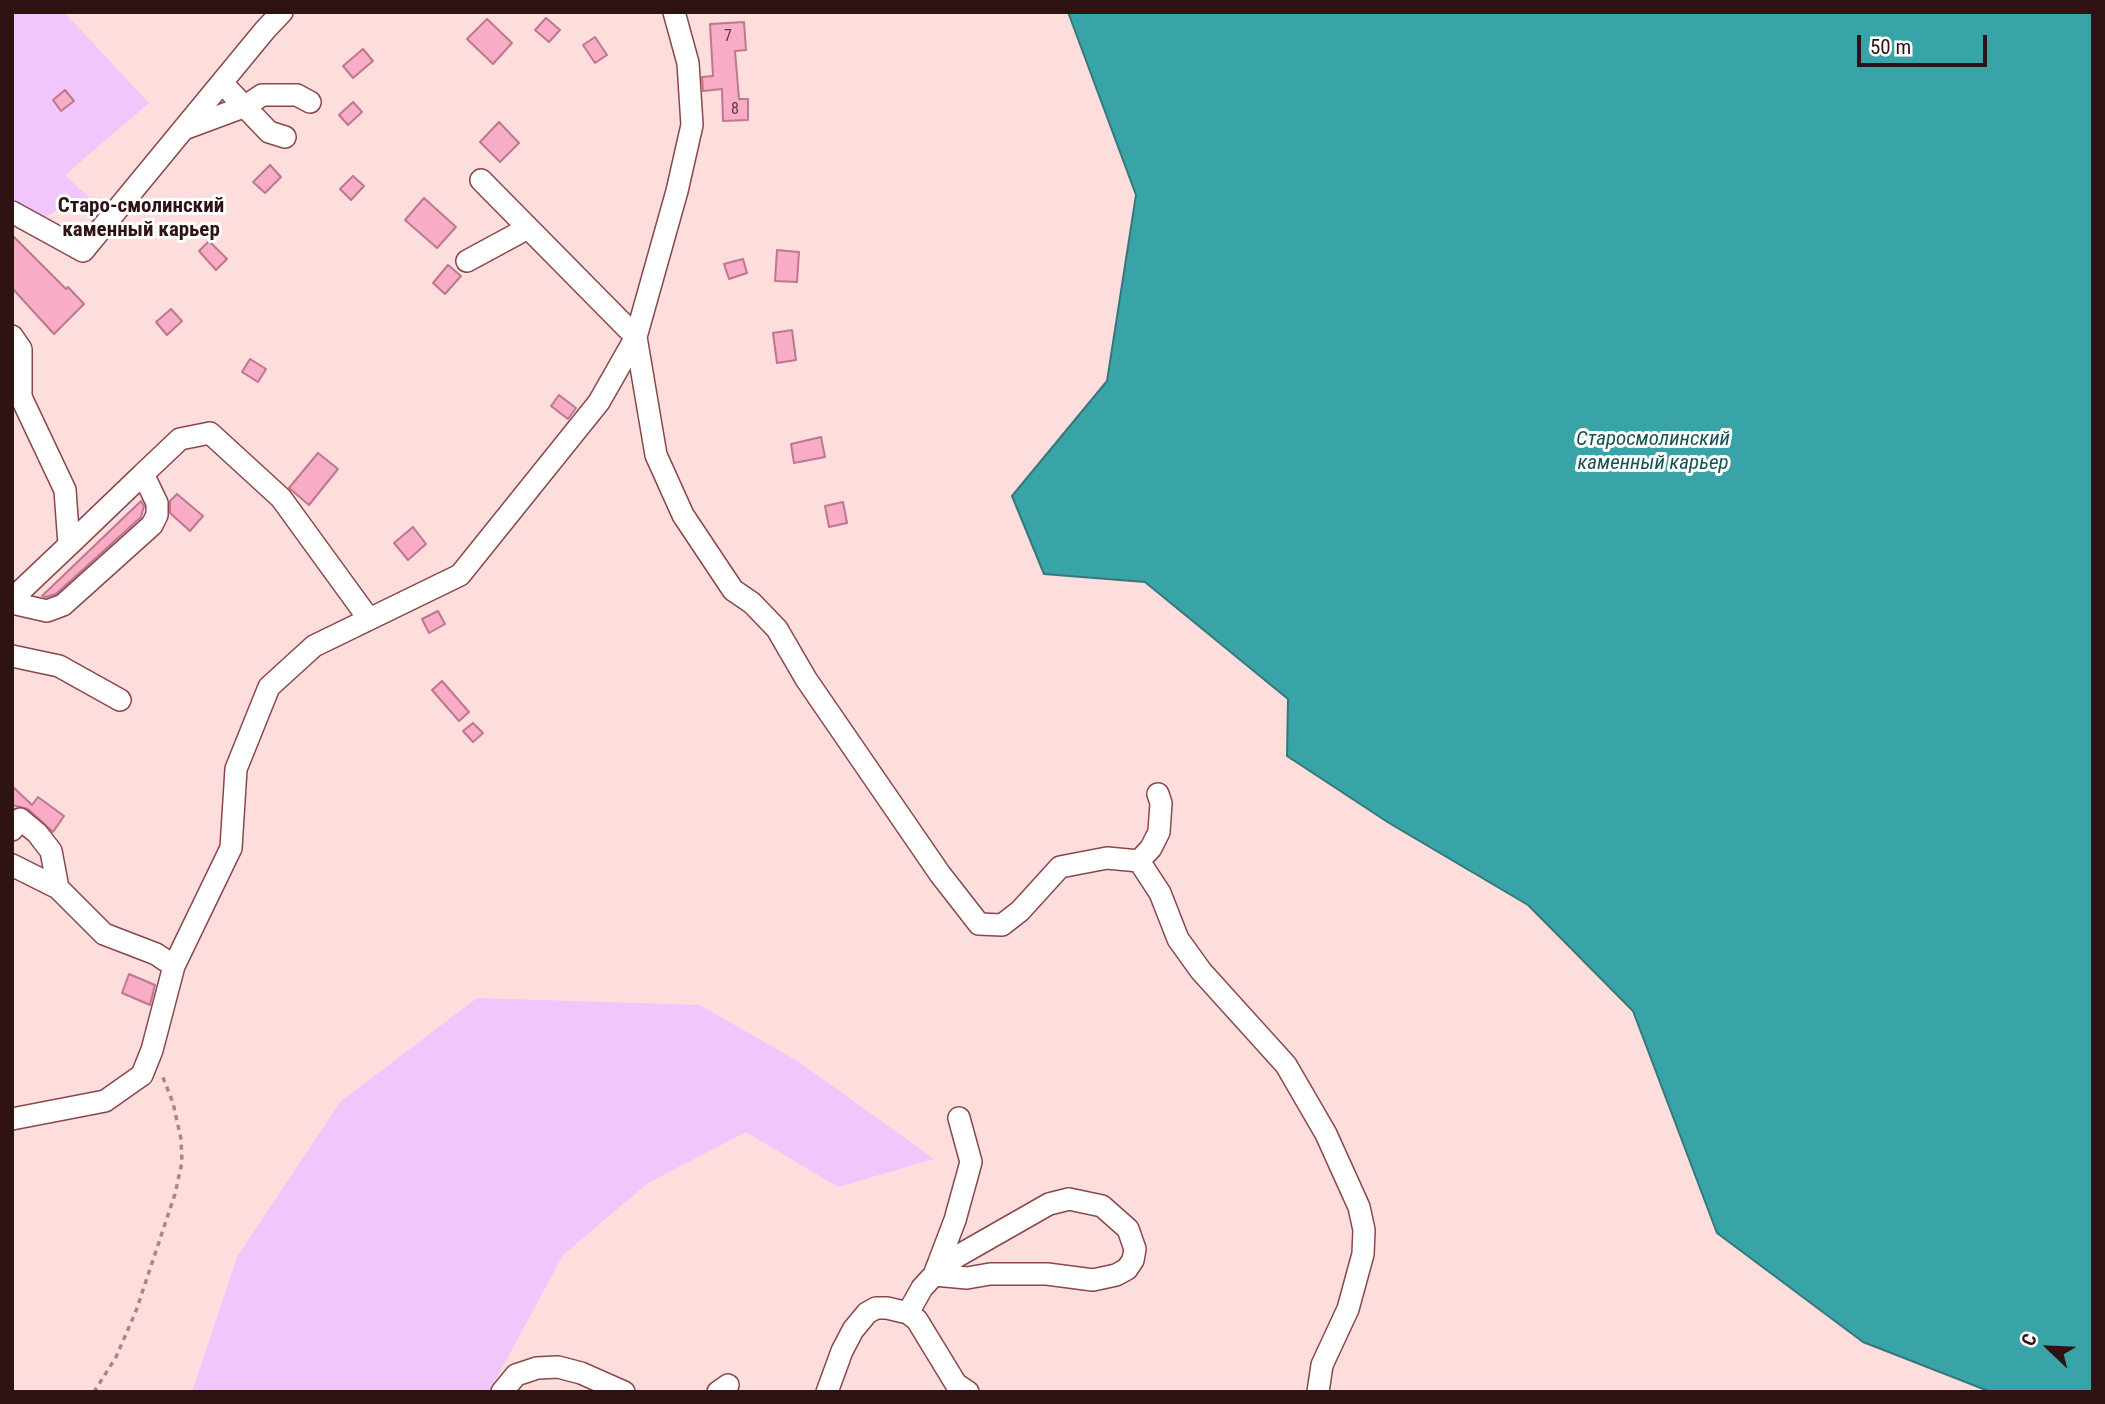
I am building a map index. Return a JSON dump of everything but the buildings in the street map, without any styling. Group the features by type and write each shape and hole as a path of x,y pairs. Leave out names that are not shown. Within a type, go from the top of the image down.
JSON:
{"street":[{"path":"12,212 83,251 282,12"},
{"path":"12,1119 105,1101 142,1075 152,1050 174,966 231,848 236,769 269,687 314,646 460,575 599,402 636,337 677,191 692,125 688,63 674,12"},
{"path":"222,83 269,132 285,137"},
{"path":"182,130 246,106 262,95 297,95 310,102"},
{"path":"481,180 636,337 656,454 683,515 733,590 752,603 777,629 806,679 924,852 979,924 1002,925 1020,911 1060,867 1107,858 1139,861"},
{"path":"467,261 528,228"},
{"path":"12,336 21,349 17,362 21,397 65,490 69,545"},
{"path":"143,474 157,503 157,515 152,525 63,605 47,611 12,601 69,545 143,474 180,439 210,433 281,498 369,619"},
{"path":"12,656 59,666 120,700"},
{"path":"1139,861 1151,848 1159,832 1161,803 1158,794"},
{"path":"12,830 20,819 37,833 51,852 58,888"},
{"path":"1139,861 1160,893 1178,939 1201,971 1286,1065 1326,1134 1359,1207 1364,1230 1363,1254 1348,1309 1322,1365 1318,1392"},
{"path":"12,865 58,888 104,934 156,954 174,966"},
{"path":"934,1275 955,1220 971,1162 959,1118"},
{"path":"908,1313 922,1288 934,1275 956,1257 1049,1204 1069,1199 1102,1206 1128,1229 1135,1249 1133,1260 1127,1269 1116,1275 1093,1280 1047,1274 990,1274 967,1278 934,1275"},
{"path":"827,1392 853,1330 867,1313 876,1308 908,1313 917,1320 956,1389"},
{"path":"502,1392 516,1375 537,1368 558,1367 581,1373 624,1392"}],"path":[{"path":"94,1392 116,1357 136,1311 175,1194 182,1162 181,1139 173,1102 152,1050"}],"shaded area":[{"path":"12,12 64,12 149,103 65,175 92,200 91,214 66,205 41,220 12,198"},
{"path":"477,998 700,1005 799,1062 934,1159 838,1187 746,1132 648,1183 563,1255 489,1392 192,1392 237,1257 341,1101"}],"water":[{"name":"Старосмолинский каменный карьер","path":"1068,12 2093,12 2093,1392 1991,1392 1863,1342 1717,1233 1633,1011 1528,905 1389,823 1287,756 1288,699 1145,582 1044,574 1012,496 1107,381 1136,195"}],"district":[{"name":"Старо-смолинский каменный карьер","path":"141,219"}]}
